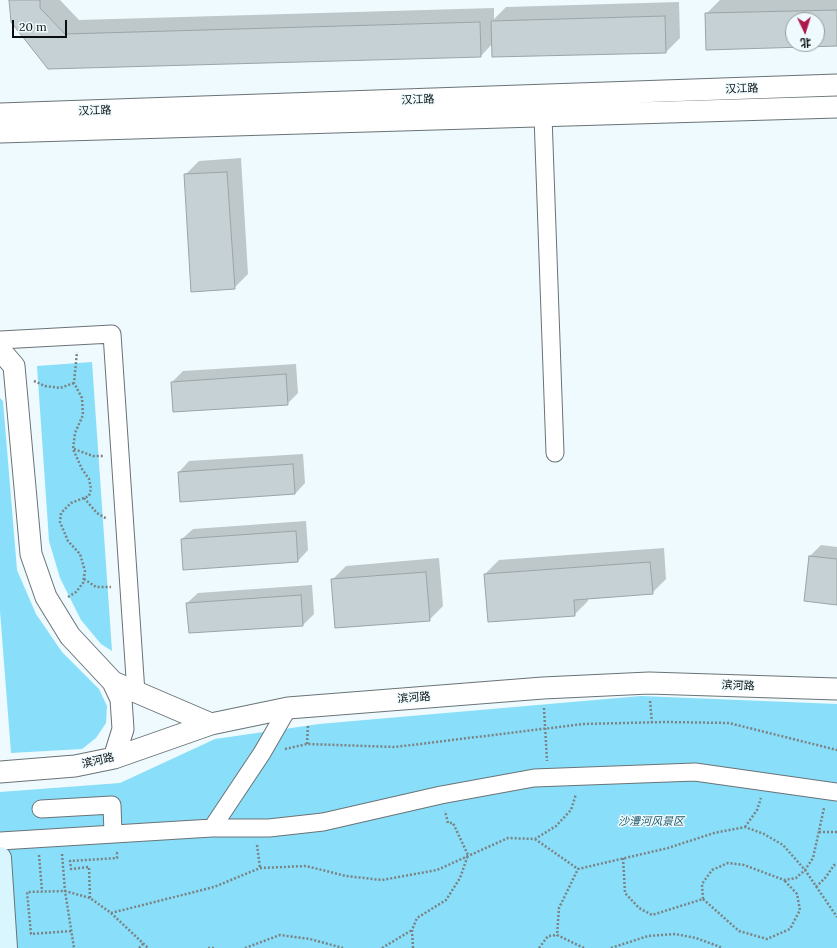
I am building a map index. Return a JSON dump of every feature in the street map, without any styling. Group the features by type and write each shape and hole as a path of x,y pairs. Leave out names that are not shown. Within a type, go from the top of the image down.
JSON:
{"main road":[{"path":"0,858 6,948"}],"street":[{"name":"汉江路","path":"0,114 837,86"},
{"name":"汉江路","path":"0,132 837,107"},
{"path":"543,116 555,453"},
{"path":"0,340 112,334 136,693"},
{"path":"0,350 14,366 31,554 46,597 52,607 70,636 113,682 121,699 123,729 114,758"},
{"path":"113,682 211,724"},
{"name":"滨河路","path":"0,772 75,766 114,758 211,724 288,708 543,688 649,683 837,689"},
{"path":"212,828 262,753 288,708"},
{"path":"0,841 212,828 257,828 324,822 441,795 547,777 695,772 832,792"},
{"path":"41,810 112,804 113,834"}],"path":[{"path":"52,607 76,592 84,579 86,571 80,554 68,541 60,522 61,513 71,503 89,496 91,489 89,479 82,469 73,449 75,433 82,415 82,398 74,383 79,336"},
{"path":"15,378 32,380 45,386 60,388 74,383"},
{"path":"73,449 93,456 120,455"},
{"path":"84,498 97,513 109,520 125,520"},
{"path":"84,579 96,587 129,587"},
{"path":"543,688 547,777"},
{"path":"262,753 306,744 395,748 583,724 729,723 837,750"},
{"path":"112,913 214,887 260,868 306,866 346,876 382,880 436,870 508,838 535,838 556,826 571,810 582,776"},
{"path":"745,828 757,810 763,793 764,782"},
{"path":"784,880 796,878 805,870 813,858 819,832 832,792"},
{"path":"413,948 412,930 417,918 446,900 460,878 468,855 453,823 448,823 441,795"},
{"path":"257,828 260,868"},
{"path":"535,838 578,869 668,848 714,833 745,828 764,834 783,845 805,870 837,917"},
{"path":"819,832 837,832"},
{"path":"61,837 65,891 74,948"},
{"path":"38,839 42,891"},
{"path":"90,898 89,867 71,868 70,861 117,858 117,853 109,854"},
{"path":"623,858 625,893 639,908 652,915 703,898"},
{"path":"728,863 744,865 784,880 797,894 800,910 790,929 767,939 739,931 715,911 703,898 702,884 712,870 728,863"},
{"path":"816,887 826,877 834,865 837,866"},
{"path":"557,935 559,908 578,869"},
{"path":"71,932 31,934 27,892 65,891 90,898 112,913 148,948"},
{"path":"382,948 412,930"},
{"path":"611,948 648,936 675,934 696,938 723,948"},
{"path":"245,948 280,935 310,940 342,948"},
{"path":"539,948 548,936 557,935 584,948"},
{"path":"139,948 143,944"},
{"path":"208,948 215,948"}],"green space":[{"path":"92,362 112,651 101,644 81,620 60,578 49,541 37,366"},
{"path":"0,398 3,401 17,570 36,614 62,652 99,689 107,706 106,723 96,738 82,749 11,753 0,611"},
{"name":"沙澧河风景区","path":"641,696 837,704 837,948 0,948 0,792 120,783 215,739 319,724"}],"building":[{"path":"9,0 40,0 40,8 65,34 480,22 481,57 48,69 11,22"},
{"path":"837,10 837,46 825,46 825,12 785,12 785,48 706,50 705,13"},
{"path":"665,16 666,53 492,57 491,21"},
{"path":"227,172 235,289 191,292 184,174"},
{"path":"286,374 288,405 173,412 171,382"},
{"path":"293,464 295,494 180,502 178,472"},
{"path":"296,531 298,562 183,570 181,539"},
{"path":"809,556 837,559 837,605 804,601"},
{"path":"650,562 653,594 574,600 575,616 488,622 484,574"},
{"path":"426,572 430,621 335,628 331,579"},
{"path":"301,595 303,626 189,633 186,603"}]}
